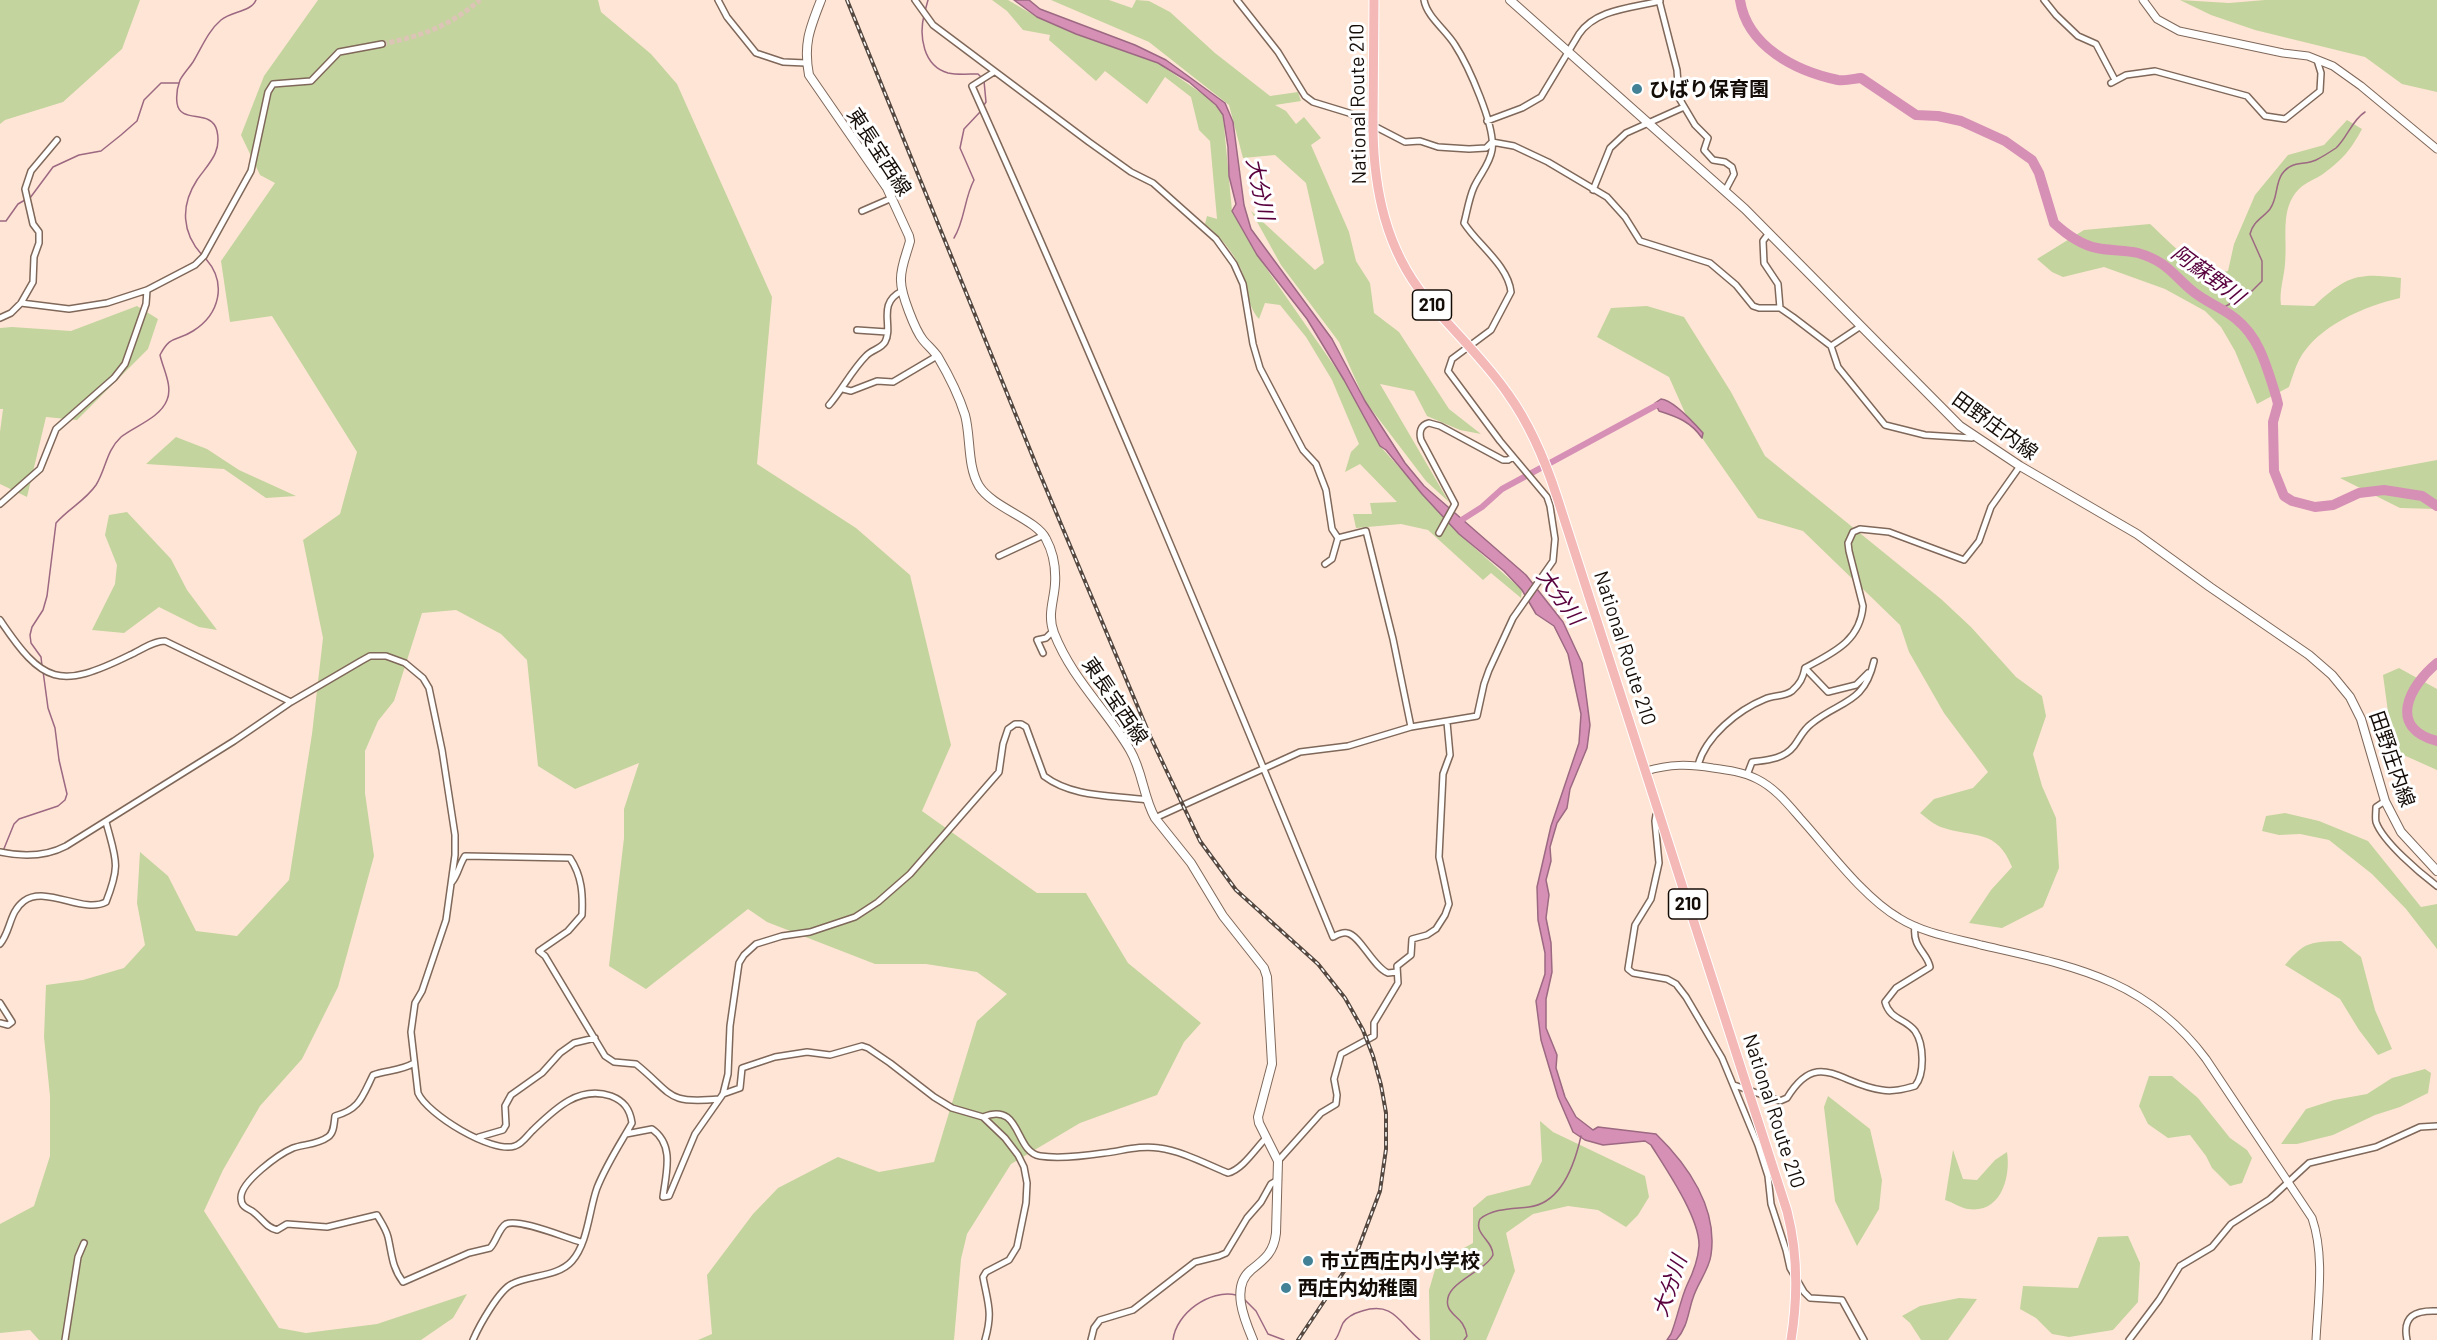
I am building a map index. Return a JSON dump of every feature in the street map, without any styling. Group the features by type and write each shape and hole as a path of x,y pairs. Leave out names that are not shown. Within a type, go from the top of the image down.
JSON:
{"highway":[{"name":"National Route 210","path":"1374,0 1374,170 1379,197 1394,246 1420,291 1469,346 1509,396 1531,430 1549,473 1790,1222 1796,1281 1791,1340"}],"main road":[{"name":"東長宝西線","path":"821,0 807,36 806,63 809,75 887,188 910,241 900,280 902,291 919,334 937,356 965,415 975,476 979,486 988,497 1044,535 1050,549 1054,570 1055,585 1050,618 1053,631 1077,679 1130,749 1155,818 1191,863 1223,916 1263,968 1267,977 1272,1064 1258,1117 1278,1161 1278,1180 1275,1245 1265,1261 1249,1271 1240,1294 1242,1314 1253,1340"},
{"name":"田野庄内線","path":"1510,0 1725,191 1949,417 1973,436 2020,466 2137,534 2321,664 2342,686 2356,707 2385,801 2401,832 2437,871"}],"street":[{"path":"718,0 727,17 761,56 791,63 806,63"},
{"path":"915,0 933,25 1131,172 1153,183 1216,239 1234,264 1243,284 1253,344 1260,368 1304,450 1316,464 1326,490 1332,529 1338,538 1332,559 1325,564"},
{"path":"1237,0 1278,52 1305,96 1313,102 1348,113 1405,142 1420,141 1438,147 1469,149 1486,148 1492,142"},
{"path":"1155,818 1300,752 1348,746 1411,727 1475,717 1479,713 1485,679 1513,618 1545,574 1555,555 1550,506 1544,494 1449,374 1450,362 1491,330 1511,292 1507,280 1483,243 1464,223 1474,187 1486,168 1492,150 1487,121 1466,62 1444,29 1428,12 1424,0"},
{"path":"2044,0 2078,36 2096,44 2113,82 2138,72 2155,71 2247,96 2265,116 2285,119 2320,91 2321,73 2317,60"},
{"path":"2143,0 2157,19 2179,31 2283,53 2308,56 2333,66 2361,86 2437,149"},
{"path":"1487,121 1522,108 1541,97 1585,25 1595,17 1659,1 1677,70 1677,89 1684,107 1695,125 1708,138 1704,150 1707,155 1732,167 1734,174 1725,191"},
{"path":"21,303 76,309 106,303 147,290 195,265 204,256 251,171 268,92 273,84 311,81 339,52 382,44"},
{"path":"994,72 972,86 1056,273 1333,937 1343,933 1352,935 1378,968 1388,974 1397,972"},
{"path":"1593,190 1610,148 1626,133 1684,107"},
{"path":"0,318 11,313 21,303 33,282 34,256 39,243 39,232 33,224 26,189 32,171 57,140"},
{"path":"1492,142 1514,146 1548,162 1607,197 1616,206 1640,242 1710,263 1736,285 1753,306 1780,308 1831,346 1838,367 1885,425 1925,435 1961,439 1973,436"},
{"path":"862,211 892,198"},
{"path":"1769,233 1763,241 1764,263 1778,284 1780,308"},
{"path":"0,504 40,469 56,429 114,378 125,364 146,304 147,290"},
{"path":"829,405 867,355 884,345 887,339 888,308 897,294 902,291"},
{"path":"1831,346 1861,326"},
{"path":"857,330 887,332"},
{"path":"843,389 851,392 877,381 893,382 937,356"},
{"path":"1439,533 1455,504 1421,440 1420,430 1426,424 1440,426 1499,458 1508,460 1513,457"},
{"path":"1805,668 1830,656 1844,645 1854,632 1862,615 1863,606 1848,543 1853,532 1860,530 1889,532 1964,560 1979,541 1991,507 2020,466"},
{"path":"1338,538 1366,531 1393,639 1411,727"},
{"path":"999,556 1044,535"},
{"path":"0,620 35,666 48,674 64,676 83,674 127,657 158,641 165,641 291,702"},
{"path":"1043,653 1037,640 1046,638 1053,631"},
{"path":"0,852 18,855 47,854 57,851 234,741 291,702 370,656 386,656 405,663 423,678 429,688 437,723 455,835 451,884 440,941 422,992 415,1003 411,1032 418,1093 422,1102 437,1115 477,1137 506,1147 515,1146 568,1100 579,1095 596,1093 619,1099 629,1110 632,1123 597,1188 575,1256 565,1267 527,1277 506,1287 472,1340"},
{"path":"1746,775 1752,762 1782,756 1792,748 1813,722 1854,699 1867,681 1874,661 1862,682 1839,691 1828,692 1805,668"},
{"path":"1698,765 1702,751 1727,724 1763,700 1789,693 1802,680 1805,668"},
{"path":"1278,1161 1321,1113 1336,1104 1334,1079 1341,1054 1374,1036 1374,1023 1398,983 1399,963 1411,955 1412,939 1427,935 1436,929 1445,915 1449,904 1439,857 1443,774 1450,755 1447,722"},
{"path":"626,1134 652,1129 661,1135 666,1144 668,1157 663,1197 669,1197 695,1134 721,1096 728,1074 730,1026 739,963 744,955 756,944 782,936 810,932 855,917 878,902 910,874 999,772 1003,744 1008,729 1015,724 1026,727 1044,776 1051,781 1092,794 1147,800"},
{"path":"1646,771 1674,764 1698,765 1746,775 1777,793 1877,903 1899,919 1950,937 2091,972 2116,983 2148,1003 2177,1026 2201,1053 2311,1215 2318,1237 2316,1340"},
{"path":"2385,801 2376,807 2376,821 2394,847 2412,866 2437,886"},
{"path":"1659,813 1655,820 1659,863 1651,899 1635,925 1628,968 1633,973 1667,978 1680,988 1717,1048 1734,1085 1766,1171 1771,1204 1796,1281 1810,1298 1842,1300 1864,1340"},
{"path":"0,944 6,935 12,914 26,899 37,896 88,905 100,905 106,902 117,873 117,864 106,822"},
{"path":"451,884 465,856 570,858 578,873 583,895 582,915 568,931 539,951 546,956 605,1056 614,1062 636,1064 677,1099 690,1101 721,1096 740,1088 742,1068 775,1057 807,1052 830,1055 862,1046 952,1108 983,1118 1005,1138 1018,1155 1024,1167 1027,1184 1026,1203 1017,1247 1009,1260 987,1272 983,1277 989,1297 990,1321 985,1340"},
{"path":"1734,1085 1749,1092 1784,1100 1804,1077 1815,1072 1825,1071 1884,1091 1915,1086 1921,1076 1922,1066 1918,1037 1914,1030 1893,1017 1885,1002 1896,988 1930,967 1930,963 1918,948 1915,926"},
{"path":"0,1003 12,1022 8,1025 0,1023"},
{"path":"477,1137 503,1130 506,1125 504,1106 511,1095 542,1073 560,1053 574,1043 595,1038"},
{"path":"414,1063 403,1070 386,1070 373,1075 362,1101 335,1116 333,1132 329,1137 318,1143 296,1147 276,1156 242,1191 240,1200 244,1207 261,1219 267,1227 277,1230 287,1224 327,1227 377,1215 388,1236 390,1255 396,1273 403,1282 469,1253 490,1248 507,1224 532,1226 581,1242"},
{"path":"983,1118 992,1114 1005,1116 1013,1122 1029,1151 1038,1156 1104,1153 1134,1147 1159,1148 1228,1173 1233,1172 1244,1162 1266,1138"},
{"path":"2129,1340 2159,1300 2180,1266 2212,1247 2231,1224 2263,1204 2315,1160 2376,1147 2420,1127 2437,1126"},
{"path":"1091,1340 1094,1328 1100,1320 1133,1310 1195,1262 1226,1253 1240,1228 1262,1202 1271,1184 1278,1180"},
{"path":"65,1340 78,1257 84,1243"},
{"path":"2407,1340 2406,1324 2409,1318 2421,1311 2437,1311"}],"green space":[{"path":"0,0 140,0 122,49 63,102 5,120 0,124"},
{"path":"318,0 598,0 601,12 651,54 677,84 772,297 757,464 856,528 910,575 951,745 922,811 1037,893 1086,893 1128,963 1201,1023 1184,1042 1157,1095 1080,1123 1011,1164 967,1234 961,1259 954,1340 698,1340 712,1334 707,1275 753,1214 778,1188 838,1157 879,1172 934,1162 977,1021 1007,994 977,972 926,964 875,964 767,922 748,909 646,989 609,966 624,838 624,809 639,763 575,789 538,766 527,660 501,634 456,610 422,613 394,701 378,721 365,751 365,793 374,856 338,987 302,1059 260,1106 223,1170 204,1211 279,1328 306,1333 377,1324 467,1294 453,1318 421,1340 39,1340 30,1330 0,1333 0,1224 34,1206 50,1156 50,1096 44,1037 46,985 83,980 124,968 145,945 137,903 140,852 168,876 196,931 237,936 289,880 312,734 323,638 303,540 340,514 357,452 272,316 230,322 221,261 275,183 260,175 241,135 264,76"},
{"path":"992,0 1008,0 1037,17 1158,63 1211,100 1223,115 1232,211 1257,255 1344,380 1380,446 1459,534 1522,590 1521,598 1491,573 1483,580 1428,530 1401,524 1356,528 1353,514 1372,514 1370,503 1397,502 1360,464 1345,472 1351,452 1359,444 1332,380 1306,337 1280,305 1265,303 1259,319 1252,307 1238,263 1225,244 1205,224 1207,216 1217,219 1210,141 1199,130 1191,97 1165,77 1147,104 1105,71 1096,81 1049,40 1050,35 1023,30 1007,11"},
{"path":"1051,0 1109,0 1132,8 1136,0 1149,1 1170,12 1215,53 1270,96 1298,92 1301,101 1275,105 1286,111 1296,124 1304,117 1321,138 1311,145 1349,232 1356,261 1370,283 1374,313 1399,332 1449,409 1481,434 1460,430 1427,416 1414,391 1380,384 1449,502 1426,481 1365,401 1339,342 1281,265 1251,211 1315,270 1324,263 1306,183 1275,155 1243,158 1229,105 1149,42"},
{"path":"2180,0 2229,3 2265,0 2437,0 2437,92 2402,84 2365,57 2255,30 2211,15"},
{"path":"2347,120 2362,129 2354,143 2336,164 2299,189 2289,206 2281,305 2314,306 2344,282 2363,276 2401,278 2400,298 2357,312 2317,337 2298,363 2289,387 2257,404 2235,351 2221,327 2205,311 2165,289 2104,267 2063,277 2052,272 2037,259 2084,230 2150,224 2196,264 2218,272 2228,271 2234,244 2255,195 2288,155 2324,145"},
{"path":"137,306 158,319 148,349 77,420 46,417 27,497 0,484 0,432 3,409 0,409 0,328 71,331"},
{"path":"1647,306 1684,317 1731,392 1765,456 1941,599 1971,627 2016,677 2042,696 2046,716 2033,754 2042,786 2056,818 2059,868 2043,907 2002,928 1969,923 1991,890 2012,867 2006,855 1992,841 1941,827 1920,813 1934,799 1973,788 1988,772 1944,713 1909,652 1900,625 1803,531 1758,518 1686,415 1669,377 1597,337 1611,308"},
{"path":"176,437 207,449 239,470 296,496 266,498 224,469 146,464"},
{"path":"2437,460 2437,509 2400,508 2340,478"},
{"path":"127,512 171,559 187,590 217,630 199,627 159,607 124,633 92,630 115,584 117,565 105,535 109,515"},
{"path":"2399,668 2437,689 2437,770 2399,753 2391,734 2383,675"},
{"path":"2285,813 2319,821 2368,841 2421,907 2437,904 2437,949 2406,909 2372,874 2329,840 2300,834 2279,835 2262,831 2266,816"},
{"path":"2341,941 2361,957 2375,1010 2392,1049 2378,1055 2340,999 2285,965 2298,951 2309,944"},
{"path":"2425,1069 2431,1073 2428,1093 2333,1135 2297,1144 2281,1144 2306,1109 2334,1100 2367,1094 2392,1078"},
{"path":"2149,1076 2172,1076 2198,1098 2230,1138 2247,1150 2252,1158 2242,1183 2230,1186 2212,1168 2190,1135 2168,1138 2148,1124 2139,1106"},
{"path":"1828,1096 1870,1129 1882,1180 1879,1209 1857,1246 1835,1201 1824,1107"},
{"path":"1540,1121 1553,1132 1645,1176 1649,1197 1638,1215 1626,1227 1598,1210 1568,1206 1533,1214 1506,1233 1515,1271 1486,1340 1430,1340 1429,1290 1437,1263 1473,1243 1473,1208 1487,1196 1530,1185 1542,1161"},
{"path":"1953,1150 1963,1179 1977,1180 1995,1160 2007,1152 2005,1182 1996,1200 1989,1206 1968,1209 1945,1200"},
{"path":"2128,1236 2140,1263 2138,1302 2113,1330 2069,1337 2052,1334 2036,1318 2020,1309 2023,1286 2078,1288 2098,1237"},
{"path":"1959,1298 1977,1299 1948,1340 1921,1340 1910,1323 1902,1316 1920,1306"}],"shaded area":[{"path":"1014,0 1029,0 1040,9 1135,45 1166,60 1225,103 1233,122 1244,205 1251,229 1332,339 1365,401 1405,463 1424,486 1526,575 1563,622 1582,663 1590,725 1587,748 1570,789 1567,808 1557,823 1550,847 1551,861 1546,880 1549,895 1546,918 1551,943 1552,972 1546,999 1546,1028 1557,1055 1556,1068 1565,1097 1576,1117 1593,1130 1598,1127 1656,1134 1679,1159 1698,1188 1705,1204 1712,1238 1710,1261 1695,1293 1685,1325 1676,1340 1667,1340 1695,1266 1699,1246 1698,1235 1688,1208 1651,1145 1645,1141 1603,1145 1585,1140 1573,1132 1558,1097 1541,1040 1536,1001 1545,974 1545,953 1538,920 1537,887 1551,826 1579,743 1581,714 1568,654 1554,626 1536,614 1522,590 1504,571 1459,534 1380,446 1307,319 1257,255 1232,211 1236,204 1229,176 1228,147 1223,115 1216,105 1189,82 1158,63 1076,34 1037,17"},
{"path":"1661,399 1672,403 1689,419 1703,433 1702,438 1684,421 1659,411 1655,403"}],"waterway":[{"path":"202,255 190,238 186,209 197,180 216,152 217,131 209,120 179,110 177,89 180,80 216,24 225,17 250,7 256,0"},
{"path":"925,11 928,0"},
{"name":"阿蘇野川","path":"1740,0 1744,16 1752,31 1776,54 1790,63 1822,76 1841,80 1861,78 1916,115 1938,116 1961,121 2005,141 2032,160 2039,173 2054,223 2064,231 2091,247 2138,253 2155,260 2196,294 2236,319 2257,344 2276,396 2278,404 2273,422 2274,471 2284,496 2292,501 2315,507 2333,505 2359,493 2384,490 2422,496 2437,506"},
{"path":"924,15 923,41 933,64 948,73 978,74 981,77"},
{"path":"984,81 986,102 984,105"},
{"path":"30,198 53,167 79,155 101,151 137,121 144,100 161,83 179,83"},
{"path":"954,238 974,180 960,148 964,129 980,112"},
{"path":"2221,309 2252,291 2262,281 2262,261 2250,234 2256,223 2273,205 2282,174 2294,165 2316,160 2336,148 2360,115 2365,112"},
{"path":"0,221 6,221 18,204 25,200"},
{"path":"42,666 41,657 31,643 30,635 32,627 43,610 47,596 56,523 96,485 116,442 153,417 164,406 169,389 160,355 171,341 193,331 202,324 215,307 218,298 217,278 206,259"},
{"path":"1460,521 1482,507 1502,489 1657,405"},
{"name":"阿蘇野川","path":"2437,663 2418,683 2408,706 2408,717 2412,727 2421,735 2437,741"},
{"path":"3,851 14,824 19,819 58,806 65,800 67,794 55,728 48,708 43,671"},
{"path":"1464,1340 1467,1336 1465,1330 1450,1310 1448,1298 1457,1285 1493,1255 1490,1245 1479,1229 1480,1219 1497,1211 1540,1204 1550,1198 1571,1169 1581,1136"},
{"path":"1173,1340 1180,1321 1196,1305 1216,1296 1236,1295"},
{"path":"1245,1300 1256,1311 1268,1334 1284,1340"},
{"path":"1335,1340 1347,1319 1362,1311 1373,1309 1389,1311 1420,1340"}],"tunnel":[{"path":"382,44 410,38 434,29 457,17 480,0"}],"railway":[{"path":"847,0 1037,467 1150,736 1200,841 1236,890 1318,964 1345,998 1363,1030 1373,1056 1386,1113 1386,1149 1380,1191 1357,1252 1298,1340"}],"place":[{"name":"ひばり保育園","path":"1637,89"},
{"name":"市立西庄内小学校","path":"1308,1261"},
{"name":"西庄内幼稚園","path":"1286,1288"}],"water label":[{"name":"大分川","path":"1260,189"},
{"name":"大分川","path":"1560,597"},
{"name":"大分川","path":"1670,1286"}]}
